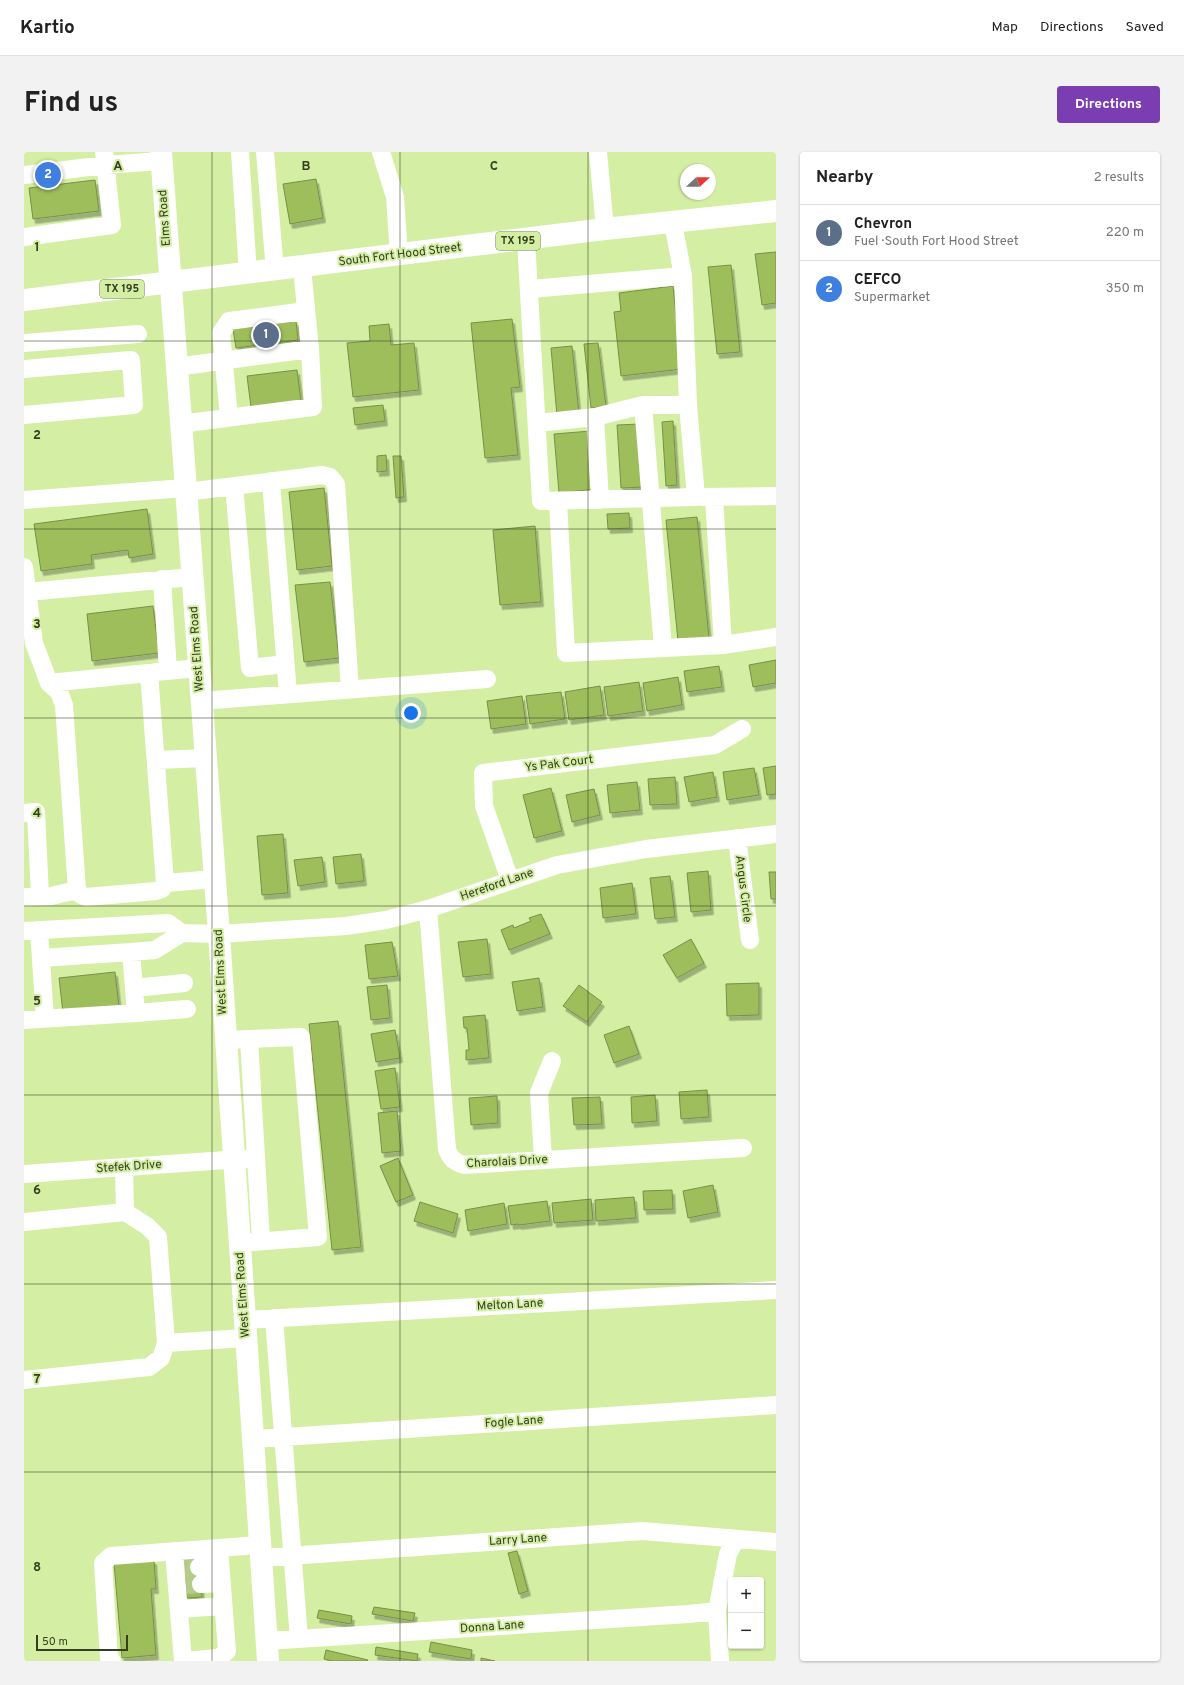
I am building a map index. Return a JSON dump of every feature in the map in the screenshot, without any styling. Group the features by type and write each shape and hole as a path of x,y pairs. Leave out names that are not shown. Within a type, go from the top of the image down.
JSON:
{"main road":[{"name":"Elms Road","path":"161,157 170,283"},
{"name":"South Fort Hood Street","path":"24,300 302,268 605,229 776,211"},
{"name":"West Elms Road","path":"170,283 219,934 267,1651"}],"street":[{"path":"240,152 248,274"},
{"path":"265,152 275,271"},
{"path":"380,152 395,197 399,255"},
{"path":"598,152 605,229"},
{"path":"24,175 104,159 161,157"},
{"path":"24,237 112,225 104,159"},
{"path":"673,223 683,276 688,404 696,497"},
{"path":"526,240 541,501 776,496"},
{"path":"180,424 313,407 310,349 302,268"},
{"path":"530,289 683,276"},
{"path":"229,418 221,333 229,321 306,311"},
{"path":"24,343 138,334"},
{"path":"176,368 310,349"},
{"path":"24,368 131,360 134,405 24,416"},
{"path":"537,423 595,417 643,405 688,404"},
{"path":"643,405 652,498 663,648"},
{"path":"595,417 600,500"},
{"path":"24,500 234,486 322,475 330,477 336,484 350,689"},
{"path":"271,482 288,694"},
{"path":"234,486 250,668 285,664"},
{"path":"714,497 723,645"},
{"path":"558,501 566,653 723,645 776,637"},
{"path":"24,567 34,643 49,683 59,692 64,705 77,890 86,898 156,891 162,889 165,883 149,673"},
{"path":"27,592 192,577"},
{"path":"162,579 168,671"},
{"path":"49,683 199,668"},
{"path":"201,701 487,679"},
{"name":"Ys Pak Court","path":"510,880 484,806 483,773 715,745 742,729"},
{"path":"156,760 206,758"},
{"path":"24,813 36,812 32,897 77,890"},
{"name":"Hereford Lane","path":"182,933 219,934 346,926 386,920 428,909 557,865 646,850 776,834"},
{"name":"Angus Circle","path":"737,838 750,940"},
{"path":"165,883 215,879"},
{"name":"Charolais Drive","path":"428,909 446,1148 455,1162 464,1165 743,1148"},
{"path":"41,958 155,950 182,933 168,923 31,931 41,958 45,1019"},
{"path":"131,952 136,1013"},
{"path":"134,988 184,983"},
{"path":"24,1020 188,1009"},
{"path":"225,1040 302,1037 318,1237 240,1243"},
{"path":"248,1039 261,1241"},
{"path":"542,1160 538,1093 552,1061"},
{"path":"232,1131 254,1130"},
{"name":"Stefek Drive","path":"24,1174 256,1158"},
{"path":"124,1167 124,1212"},
{"path":"24,1222 124,1212 147,1226 158,1237 166,1343 161,1358 149,1367 24,1380"},
{"name":"Melton Lane","path":"166,1343 245,1329 274,1318 776,1290"},
{"path":"274,1318 299,1639"},
{"name":"Fogle Lane","path":"253,1438 776,1405"},
{"name":"Larry Lane","path":"220,1566 260,1551 292,1556 642,1531 776,1542"},
{"path":"720,1661 717,1611 728,1554 736,1539"},
{"path":"112,1661 109,1658 103,1563 111,1556 174,1551 220,1566"},
{"path":"174,1551 187,1577 179,1609 184,1661 219,1658 227,1651 220,1566"},
{"path":"187,1577 220,1566"},
{"path":"179,1609 223,1606"},
{"name":"Donna Lane","path":"267,1651 299,1639 717,1611"}],"building":[{"path":"316,179 323,218 290,224 283,184"},
{"path":"95,180 99,211 33,219 29,188"},
{"path":"776,252 776,303 762,305 755,254"},
{"path":"731,265 740,352 717,354 708,267"},
{"path":"673,286 682,369 621,376 614,312 621,311 619,293"},
{"path":"512,319 520,387 511,388 518,455 485,458 471,323"},
{"path":"296,321 298,340 236,348 233,329"},
{"path":"389,324 391,345 414,343 419,390 353,397 347,343 370,341 369,326"},
{"path":"598,343 606,406 591,408 584,344"},
{"path":"572,346 579,414 557,416 551,348"},
{"path":"297,370 301,401 251,407 247,376"},
{"path":"383,405 385,421 355,425 353,408"},
{"path":"673,421 677,485 666,486 662,422"},
{"path":"640,424 644,487 621,488 617,425"},
{"path":"591,431 596,489 559,493 554,434"},
{"path":"386,455 387,471 377,472 377,456"},
{"path":"393,456 401,456 404,497 396,498"},
{"path":"324,488 332,566 297,570 289,492"},
{"path":"147,509 153,554 129,558 128,550 91,555 92,564 41,571 34,524"},
{"path":"629,513 630,528 608,529 607,514"},
{"path":"697,517 709,638 678,641 666,520"},
{"path":"535,526 541,602 500,605 493,530"},
{"path":"330,582 339,658 304,662 295,585"},
{"path":"153,606 159,653 92,661 87,614"},
{"path":"776,660 776,683 753,687 749,665"},
{"path":"719,666 722,687 687,692 684,671"},
{"path":"678,677 682,705 647,711 643,683"},
{"path":"639,682 643,711 608,716 604,687"},
{"path":"600,686 604,715 569,720 565,692"},
{"path":"561,692 565,719 530,724 526,696"},
{"path":"522,696 526,724 491,729 487,701"},
{"path":"776,766 776,794 767,795 763,768"},
{"path":"754,768 759,795 727,800 723,772"},
{"path":"713,772 717,797 689,802 684,777"},
{"path":"675,777 677,804 650,805 648,779"},
{"path":"637,782 640,810 610,813 607,785"},
{"path":"551,788 562,831 534,838 523,795"},
{"path":"594,789 600,815 572,822 566,795"},
{"path":"283,834 288,893 262,895 257,836"},
{"path":"361,854 364,881 336,884 333,857"},
{"path":"322,857 325,882 298,886 294,860"},
{"path":"708,871 711,910 691,912 687,873"},
{"path":"769,872 776,872 776,899 771,899"},
{"path":"670,876 675,917 655,919 650,878"},
{"path":"632,883 636,914 603,918 600,888"},
{"path":"541,914 550,934 509,950 501,930 513,925 514,928 531,921 529,918"},
{"path":"487,939 491,974 463,977 458,942"},
{"path":"691,939 704,963 677,978 663,955"},
{"path":"392,942 398,976 369,979 365,945"},
{"path":"115,972 119,1007 63,1013 59,978"},
{"path":"539,978 543,1007 517,1011 512,982"},
{"path":"759,983 759,1015 727,1016 726,984"},
{"path":"387,985 390,1018 371,1020 367,987"},
{"path":"579,985 602,1002 587,1022 563,1006"},
{"path":"485,1015 489,1058 466,1060 466,1050 469,1050 467,1028 464,1028 463,1017"},
{"path":"338,1021 361,1247 332,1250 309,1024"},
{"path":"629,1026 639,1054 614,1063 604,1035"},
{"path":"395,1030 400,1058 376,1062 371,1034"},
{"path":"395,1068 400,1107 381,1109 375,1071"},
{"path":"707,1090 709,1117 681,1119 679,1092"},
{"path":"655,1095 657,1121 632,1123 631,1097"},
{"path":"497,1096 498,1123 471,1125 469,1098"},
{"path":"600,1097 602,1124 574,1125 572,1098"},
{"path":"397,1111 401,1151 382,1153 378,1113"},
{"path":"398,1158 413,1195 396,1202 380,1166"},
{"path":"713,1185 718,1212 688,1218 683,1191"},
{"path":"672,1190 673,1209 644,1210 643,1191"},
{"path":"634,1197 636,1218 596,1221 595,1200"},
{"path":"591,1199 593,1220 554,1223 552,1203"},
{"path":"547,1201 550,1221 511,1225 508,1206"},
{"path":"420,1202 458,1214 453,1233 414,1221"},
{"path":"504,1203 507,1224 468,1231 465,1210"},
{"path":"517,1551 528,1591 519,1594 508,1553"},
{"path":"198,1557 202,1597 187,1598 183,1558"},
{"path":"154,1560 156,1589 151,1589 156,1655 122,1658 114,1563"},
{"path":"374,1607 415,1613 413,1621 372,1614"},
{"path":"319,1610 352,1616 351,1624 317,1618"},
{"path":"431,1642 472,1650 471,1659 429,1652"},
{"path":"376,1647 418,1654 417,1661 375,1655"},
{"path":"326,1650 368,1660 333,1661 324,1659"},
{"path":"481,1658 495,1661 481,1661"}],"tunnel":[{"path":"184,1568 199,1567"},
{"path":"186,1585 201,1584"}],"place":[{"name":"CEFCO","path":"48,175"},
{"name":"Chevron","path":"266,335"}]}
